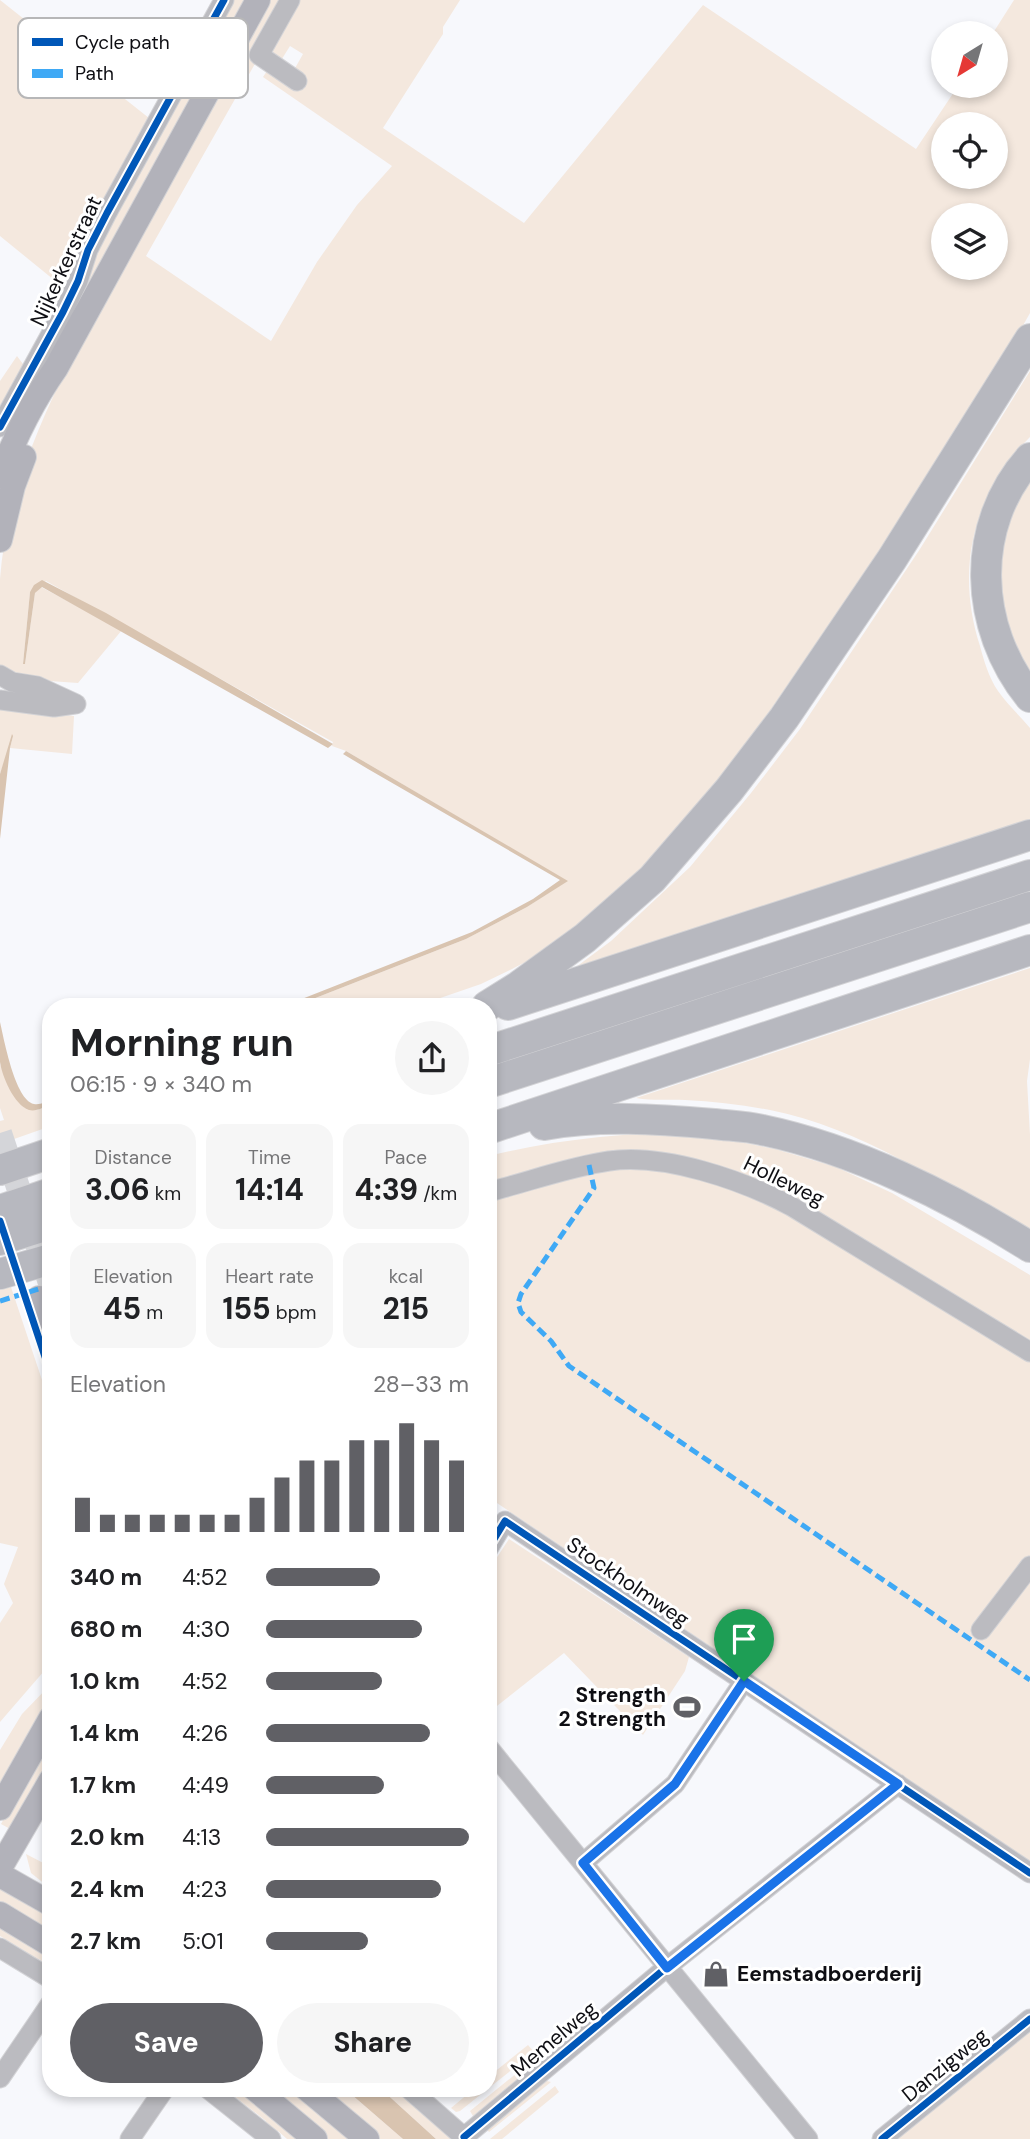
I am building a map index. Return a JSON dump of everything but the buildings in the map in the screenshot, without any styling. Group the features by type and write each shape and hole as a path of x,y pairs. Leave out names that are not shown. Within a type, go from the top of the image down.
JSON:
{"highway":[{"path":"497,1000 585,938 652,879 729,790 784,718 892,559 1030,339"},
{"path":"1030,458 998,508 987,557 986,585 994,633 1004,658 1030,697"},
{"path":"497,1009 1030,835"},
{"path":"497,1048 1030,875"},
{"path":"497,1080 1030,906"},
{"path":"497,1126 1030,950"},
{"path":"497,1133 579,1119 668,1120 761,1129 818,1145 882,1170 946,1200 1030,1247"},
{"path":"0,1170 42,1156"},
{"path":"0,1210 42,1197"},
{"path":"0,1240 42,1227"},
{"path":"0,1274 42,1262"}],"main road":[{"name":"Nijkerkerstraat","path":"248,18 258,0"},
{"name":"Nijkerkerstraat","path":"0,475 33,401 56,368 204,98"},
{"name":"Nijkerkerstraat","path":"0,540 13,486 56,368"},
{"path":"39,1298 42,1307"},
{"path":"0,1808 42,1734"},
{"path":"0,1868 42,1796"},
{"path":"0,1875 42,1899"},
{"path":"0,1913 42,1939"},
{"path":"265,2097 315,2139"},
{"path":"317,2097 367,2139"}],"street":[{"name":"Nijkerkerstraat","path":"213,18 223,0"},
{"path":"290,0 259,55 297,81"},
{"name":"Nijkerkerstraat","path":"0,427 78,281 88,250 107,212 169,98"},
{"path":"0,675 12,682 37,686 76,704 54,708 0,701"},
{"name":"Holleweg","path":"497,1190 617,1160 678,1166 723,1177 769,1194 791,1206 1030,1352"},
{"name":"Stockholmweg","path":"497,1534 505,1521 1030,1873"},
{"path":"981,1630 1030,1566"},
{"path":"583,1863 675,1784 744,1681"},
{"path":"497,1758 808,2139"},
{"path":"667,1968 898,1784"},
{"path":"0,1948 42,1974"},
{"name":"Memelweg","path":"465,2138 667,1968"},
{"path":"0,2078 42,2016"},
{"name":"Danzigweg","path":"882,2139 1030,2019"},
{"path":"131,2139 159,2097"},
{"path":"218,2097 271,2139"},
{"path":"418,2097 465,2138"}],"shaded area":[{"path":"0,0 23,18 18,18 18,98 124,98 154,122 59,284 0,236"},
{"path":"231,0 248,0 238,18 221,18"},
{"path":"269,0 285,0 248,76 248,38"},
{"path":"295,0 460,0 443,27 443,34 383,128 524,223 703,5 916,149 931,126 931,189 1008,189 1008,112 941,112 950,98 1008,98 1008,21 1001,21 1014,0 1030,0 1030,313 927,482 771,709 709,793 647,866 604,907 535,957 481,984 440,998 315,998 466,939 527,907 567,881 346,751 332,746 333,742 46,581 30,592 23,664 35,593 41,587 122,630 78,683 21,679 0,666 0,579 3,554 13,504 29,455 59,384 215,98 236,98 146,256 271,341 317,262 357,205 392,166 263,77 267,71 299,91 306,80 294,70 303,54 290,46 280,62 270,51"},
{"path":"178,98 194,98 74,314 94,253"},
{"path":"17,356 26,368 0,415 0,381"},
{"path":"1030,371 1030,437 1010,459 983,508 974,534 969,589 973,617 989,675 1002,696 1030,728 1030,819 576,967 611,941 690,867 800,729 920,549"},
{"path":"1030,482 1030,673 1008,626 1000,577 1001,553 1007,528 1016,505"},
{"path":"42,580 106,613 333,744 328,748 42,587 35,593 23,664 30,592 34,585"},
{"path":"0,708 74,716 72,754 10,748 13,736 0,774"},
{"path":"12,734 13,736 0,839 0,774"},
{"path":"346,751 568,881 527,907 466,939 315,998 304,998 472,932 533,899 560,880 343,754"},
{"path":"1030,968 1030,1059 1027,1081 1030,1237 905,1162 872,1145 805,1119 749,1106 636,1098"},
{"path":"0,1022 11,1068 21,1092 34,1104 42,1104 42,1108 29,1110 18,1102 6,1082 0,1062"},
{"path":"0,1064 9,1088 25,1108 42,1108 42,1129 0,1144 0,1121 4,1120 0,1108"},
{"path":"688,1132 775,1149 836,1167 892,1193 1030,1275 1030,1346 875,1251 679,1161 497,1186 497,1154 587,1138"},
{"path":"655,1168 744,1189 1030,1358 1030,1861 497,1503 497,1196 593,1169"},
{"path":"11,1287 42,1380 42,1673 0,1722 0,1623 13,1603 4,1584 18,1547 0,1543 0,1290"},
{"path":"509,1539 689,1657 685,1671 643,1735 564,1653 497,1706 497,1557"},
{"path":"42,1693 42,1717 0,1791 0,1750 22,1714"},
{"path":"42,1752 42,1778 12,1830 1,1824"},
{"path":"26,1854 42,1862 42,1882 31,1873"},
{"path":"0,1886 42,1906 42,1932 0,1904"},
{"path":"0,1919 42,1945 42,1961 39,1959 35,1964 22,1956 25,1951 0,1936"},
{"path":"1030,2030 1030,2139 896,2139"},
{"path":"528,2045 534,2052 497,2082 497,2070"},
{"path":"539,2055 539,2062 497,2096 497,2089"},
{"path":"543,2080 551,2082 489,2132 485,2127"},
{"path":"555,2086 559,2092 502,2139 490,2139"},
{"path":"235,2097 257,2097 309,2139 287,2139 278,2131 274,2136 263,2126 266,2121"},
{"path":"271,2097 311,2097 361,2139 323,2139"},
{"path":"325,2097 354,2097 403,2139 375,2139"},
{"path":"354,2097 390,2097 436,2139 403,2139"},
{"path":"390,2097 410,2097 458,2139 436,2139"},
{"path":"464,2097 478,2097 460,2111 456,2112 451,2108"},
{"path":"487,2097 496,2097 473,2116 470,2111"}],"tunnel":[{"path":"0,1133 42,1259"}],"marked path":[{"path":"589,1165 594,1188 521,1294 518,1303 521,1312 551,1341 569,1366 1030,1680"},
{"path":"0,1301 42,1288"}],"cycle path":[{"path":"214,18 224,0"},
{"path":"0,427 63,312 78,281 88,250 107,213 170,98"},
{"path":"0,1221 42,1348"},
{"path":"497,1534 505,1521 1030,1873"},
{"path":"464,2137 667,1967 898,1784"},
{"path":"882,2139 1030,2019"}],"place":[{"name":"Strength 2 Strength","path":"687,1707"},
{"name":"Eemstadboerderij","path":"716,1974"}],"route":[{"path":"744,1681 898,1784 667,1968 583,1863 675,1784 744,1681"}]}
